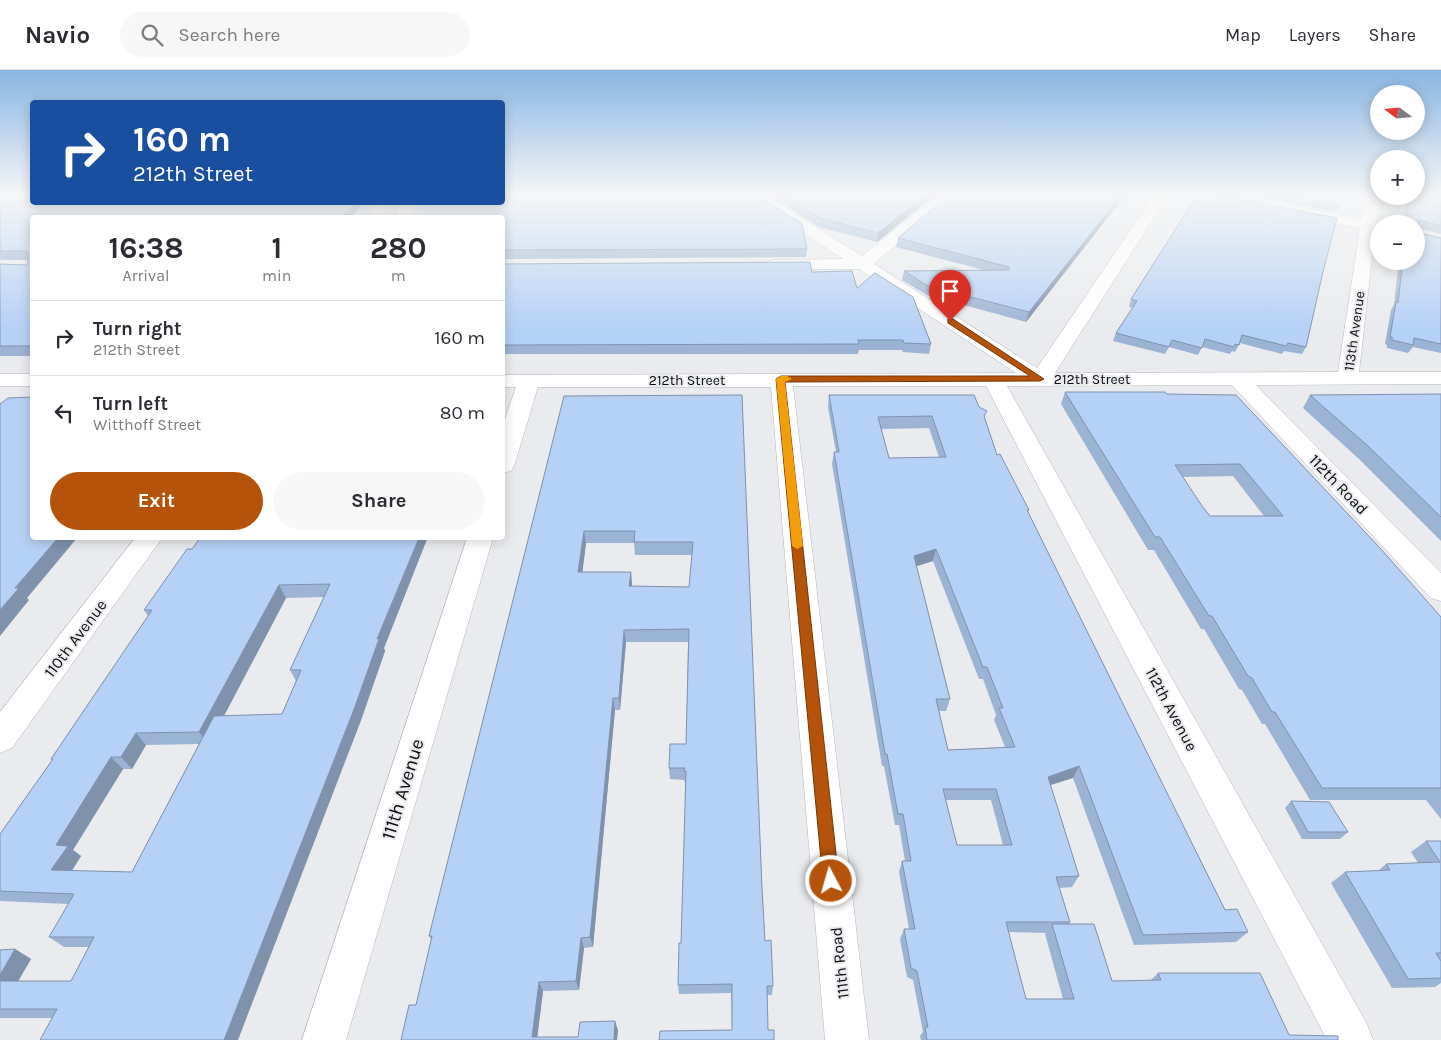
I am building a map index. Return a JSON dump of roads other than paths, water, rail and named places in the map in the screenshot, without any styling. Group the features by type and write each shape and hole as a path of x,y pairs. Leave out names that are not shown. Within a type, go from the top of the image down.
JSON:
{"street":[{"path":"824,239 1040,379 1132,239"},
{"path":"762,265 863,264 893,239"},
{"name":"113th Avenue","path":"1348,378 1370,249"},
{"name":"112th Road","path":"1237,378 1441,591"},
{"name":"212th Street","path":"505,381 1441,378"},
{"name":"111th Road","path":"781,379 847,1040"},
{"name":"112th Avenue","path":"993,379 1351,1040"},
{"path":"2,381 30,380"},
{"path":"505,457 529,381"},
{"name":"110th Avenue","path":"0,738 148,540"},
{"name":"111th Avenue","path":"324,1040 479,540"}]}
